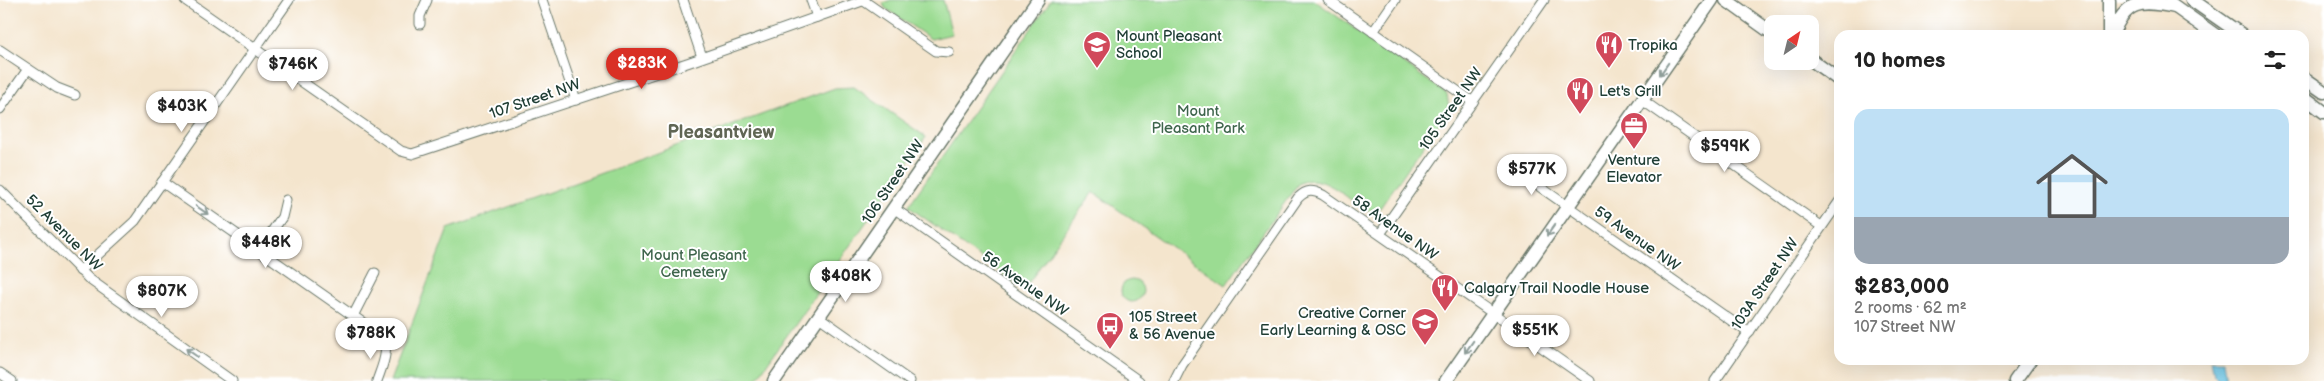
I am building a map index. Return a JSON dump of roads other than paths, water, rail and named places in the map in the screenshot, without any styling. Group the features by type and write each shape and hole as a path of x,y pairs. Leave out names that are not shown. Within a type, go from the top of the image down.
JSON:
{"main road":[{"name":"106 Street NW","path":"774,381 1038,0"},
{"path":"1446,381 1712,0"},
{"path":"1726,0 1764,27"},
{"path":"2109,0 2111,30"},
{"path":"2192,0 2235,30"},
{"path":"2113,30 2119,18 2134,4 2149,1 2170,4 2208,30"},
{"path":"1819,66 1834,77"},
{"path":"2309,82 2324,92"},
{"path":"2309,101 2324,112"},
{"path":"2015,381 2026,365"}],"street":[{"path":"185,0 255,49"},
{"path":"80,271 126,231 289,0"},
{"path":"420,24 420,16 427,0"},
{"path":"542,0 576,100"},
{"path":"683,0 702,57"},
{"path":"811,0 817,17"},
{"path":"864,0 936,52 949,52"},
{"name":"107 Street NW","path":"255,49 401,151 412,154 576,100 864,0"},
{"path":"1328,0 1473,102"},
{"path":"1373,32 1395,0"},
{"name":"105 Street NW","path":"1380,234 1544,0"},
{"path":"0,50 56,88 75,95"},
{"path":"0,109 28,69"},
{"path":"1642,100 1821,226"},
{"name":"59 Avenue NW","path":"1510,166 1749,333"},
{"path":"162,182 379,334 385,340 385,355 377,381"},
{"name":"52 Avenue NW","path":"0,190 17,204 80,271 232,381"},
{"name":"58 Avenue NW","path":"1174,381 1182,364 1298,198 1304,192 1312,190 1323,194 1590,381"},
{"path":"260,250 282,218 286,200"},
{"name":"56 Avenue NW","path":"894,209 1139,381"},
{"name":"103A Street NW","path":"1715,381 1834,209"},
{"path":"353,316 375,272"},
{"path":"819,317 910,381"},
{"path":"0,373 12,381"}],"water":[{"path":"2212,365 2224,365 2226,381 2219,381 2214,375"}],"place":[{"name":"Mount Pleasant School","path":"1097,69"},
{"name":"Tropika","path":"1609,69"},
{"name":"Let's Grill","path":"1580,115"},
{"name":"Venture Elevator","path":"1634,150"},
{"name":"Calgary Trail Noodle House","path":"1445,312"},
{"name":"Creative Corner Early Learning & OSC","path":"1425,346"},
{"name":"105 Street & 56 Avenue","path":"1110,350"}],"district":[{"name":"Pleasantview","path":"721,132"}],"park label":[{"name":"Mount Pleasant Park","path":"1198,120"},
{"name":"Mount Pleasant Cemetery","path":"694,264"}]}
